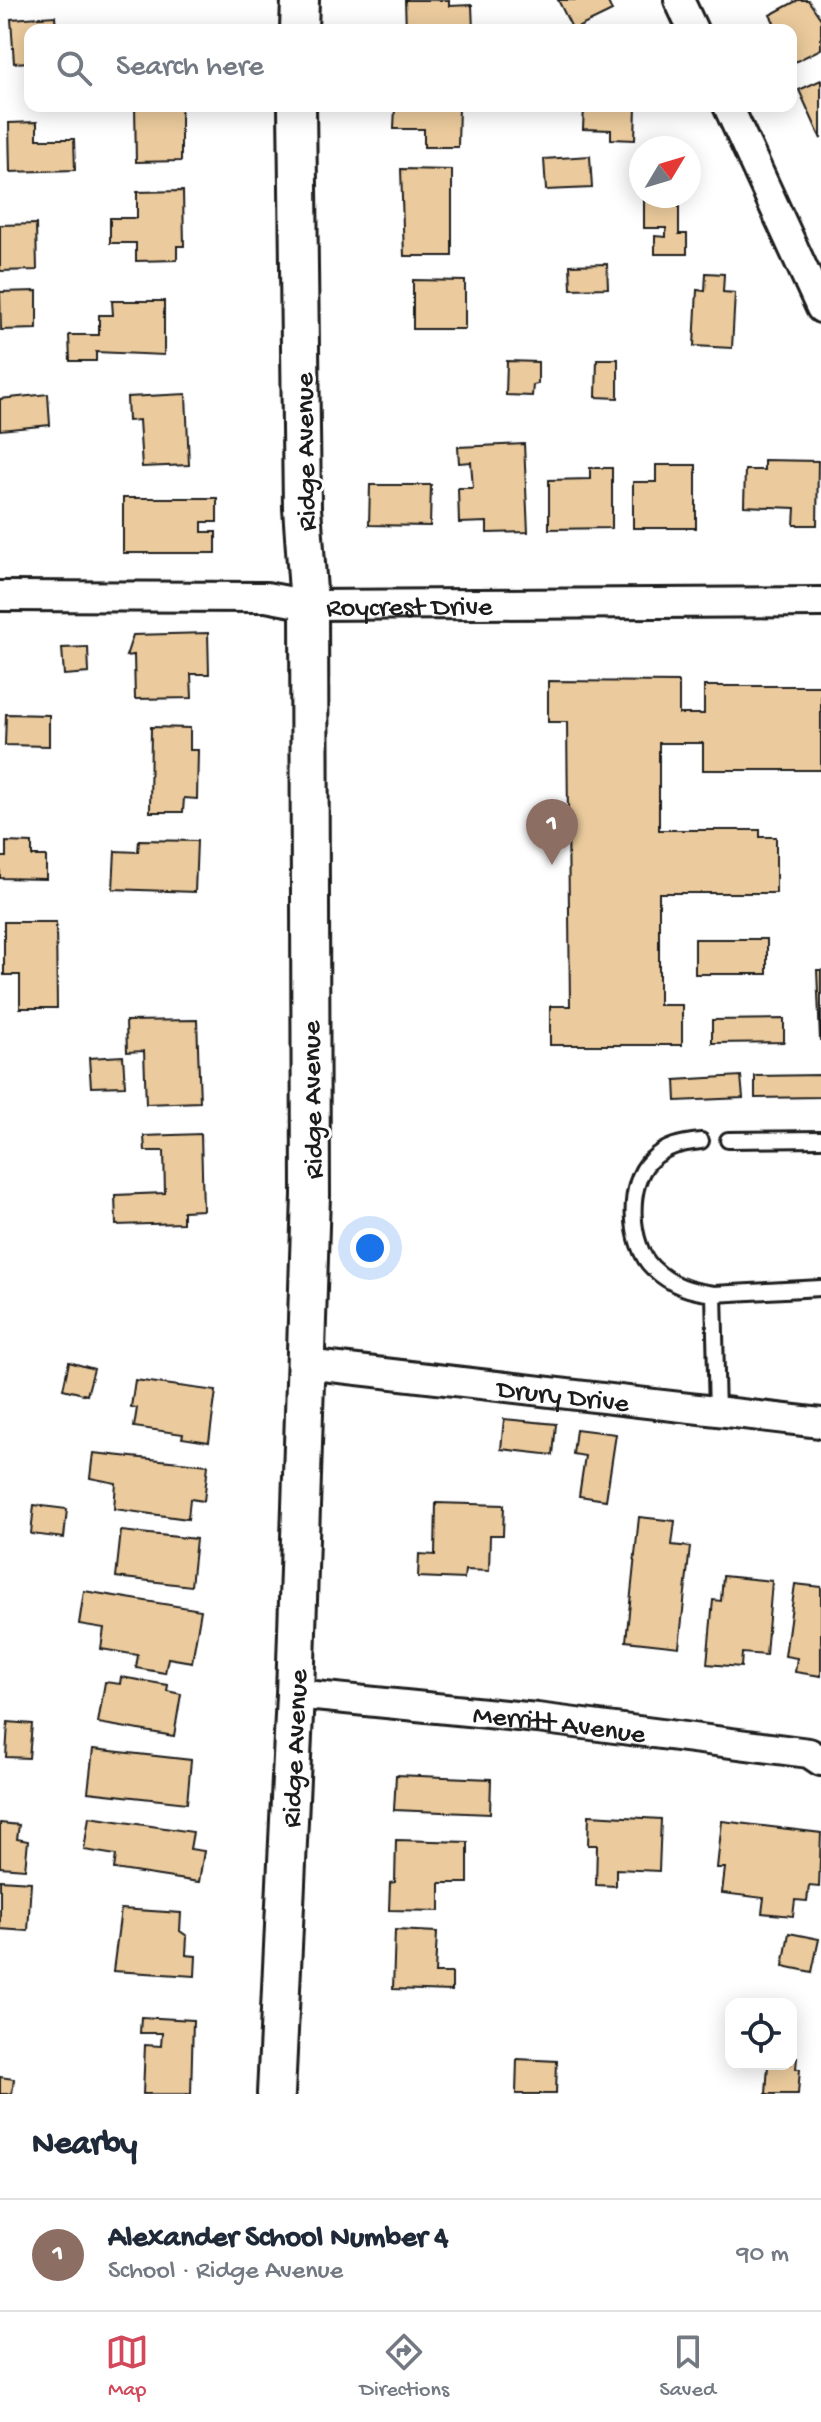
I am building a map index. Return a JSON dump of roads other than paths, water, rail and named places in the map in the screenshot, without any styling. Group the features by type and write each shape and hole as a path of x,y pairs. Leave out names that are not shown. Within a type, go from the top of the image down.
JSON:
{"street":[{"path":"299,24 300,0"},
{"path":"679,0 690,24"},
{"name":"Ridge Avenue","path":"276,2094 295,1694 311,1195 309,605 302,508 297,112"},
{"path":"731,112 821,308"},
{"name":"Roycrest Drive","path":"0,596 266,597 309,605 821,602"},
{"name":"Drury Drive","path":"305,1364 821,1423"},
{"name":"Merritt Avenue","path":"295,1694 537,1718 809,1753 821,1761"}],"lane":[{"path":"728,1140 821,1139"},
{"path":"701,1141 679,1143 648,1162 633,1209 639,1241 651,1266 686,1291 714,1294 821,1288"},
{"path":"714,1294 717,1413"}],"place":[{"name":"Alexander School Number 4","path":"552,865"}]}
